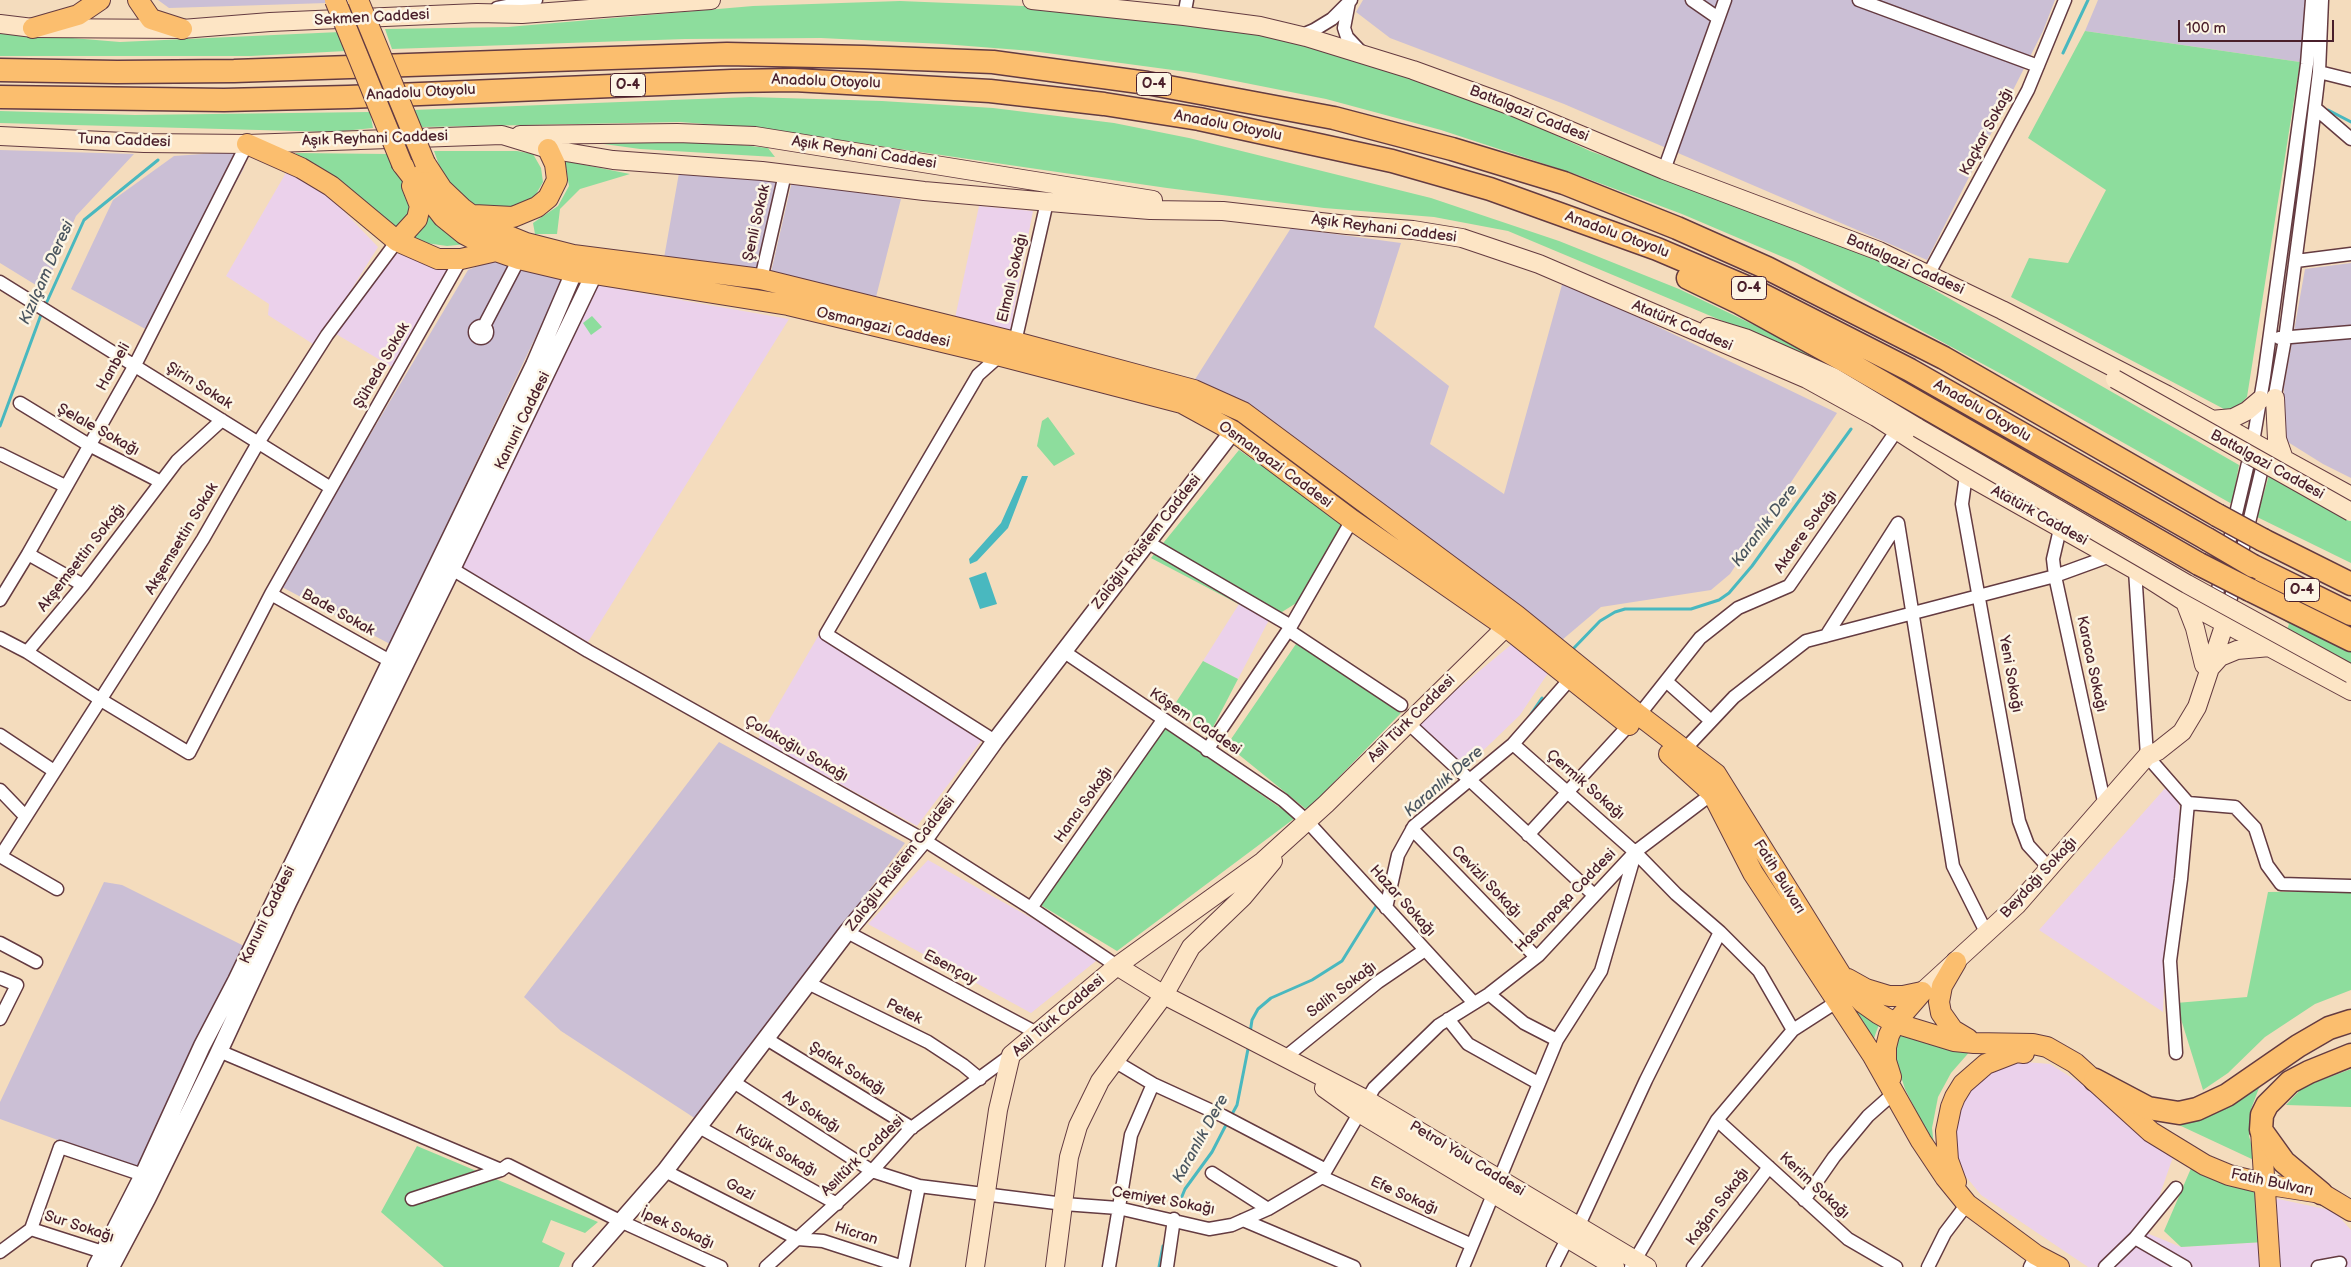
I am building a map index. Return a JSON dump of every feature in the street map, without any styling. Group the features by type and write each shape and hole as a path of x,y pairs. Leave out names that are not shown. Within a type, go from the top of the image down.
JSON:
{"highway":[{"name":"Anadolu Otoyolu","path":"0,70 234,71 727,54 864,57 992,62 1147,83 1334,118 1452,148 1564,184 1677,228 1768,268 1944,358 2217,515 2351,584"},
{"name":"Anadolu Otoyolu","path":"0,97 224,100 348,97 732,80 794,80 990,91 1104,104 1199,119 1252,130 1392,161 1490,189 1657,249 1751,289 1910,370 2253,566 2351,614"},
{"path":"1252,130 1474,200 1672,270 1740,302 2199,564 2351,640"},
{"path":"2095,1080 2148,1108 2179,1113 2197,1109 2227,1095 2298,1046 2329,1028 2351,1021"},
{"path":"2321,1193 2284,1162 2261,1130 2262,1115 2267,1104 2290,1082 2316,1069 2351,1056"}],"main road":[{"path":"33,28 78,15 100,0"},
{"path":"138,0 151,19 160,24 182,29"},
{"name":"Osmangazi Caddesi","path":"335,0 402,164 443,216 464,234 496,251 519,260 585,268 761,279 1016,342 1194,390 1243,412 1511,621"},
{"name":"Osmangazi Caddesi","path":"358,0 424,163 442,189 462,208 490,228 585,268 788,306 1001,356 1182,403 1232,431 1352,520 1511,621"},
{"name":"Sekmen Caddesi","path":"0,24 33,28 182,29 270,22 477,13 522,14 711,0"},
{"name":"Battalgazi Caddesi","path":"1032,0 1186,8 1300,36 1365,55 1413,70 1509,105 1664,170 1879,251 2002,310 2351,496"},
{"name":"Aşık Reyhani Caddesi","path":"247,144 502,135 677,133 755,136 1223,211 1347,225 1413,230 1462,238 1530,261 1624,302"},
{"name":"Aşık Reyhani Caddesi","path":"502,135 548,149 613,160 785,174 924,191 1047,202 1150,210 1223,211"},
{"name":"Tuna Caddesi","path":"0,136 144,143 247,144"},
{"path":"247,144 301,168 330,186 397,241 438,259 461,259 496,251"},
{"path":"474,215 514,217 537,207 548,198 557,180 555,164 548,149"},
{"path":"397,241 417,219 420,206 402,164"},
{"name":"Atatürk Caddesi","path":"1624,302 1745,338 1834,377 1918,428 2187,584 2351,674"},
{"name":"Atatürk Caddesi","path":"1624,302 1807,379 1897,430 1966,475 2135,570 2185,602 2351,691"},
{"name":"Battalgazi Caddesi","path":"2002,310 2076,358 2351,512"},
{"path":"2211,420 2232,418 2267,399 2284,459"},
{"path":"2185,602 2207,666"},
{"path":"2207,666 2218,620"},
{"name":"Fatih Bulvarı","path":"1511,621 1571,678 1634,720"},
{"name":"Fatih Bulvarı","path":"1511,621 1680,755 1718,790 1840,974 1862,1002 1895,1023 1954,1040 1974,1043 2033,1044 2047,1047 2075,1063 2151,1132 2182,1152 2229,1175 2266,1184 2321,1193 2351,1211"},
{"name":"Asil Türk Caddesi","path":"975,1267 998,1110 1011,1055 1117,966 1263,860 1307,821 1511,621"},
{"path":"2207,666 2220,657 2237,650 2270,647"},
{"name":"Beydağı Sokağı","path":"1922,992 2017,905 2147,756 2158,751 2182,732 2197,707 2207,666"},
{"name":"Fatih Bulvarı","path":"1718,790 1754,873 1838,1001 1895,1092 1923,1145 1945,1177 1967,1204 2033,1261 2059,1267"},
{"name":"Asil Türk Caddesi","path":"1055,1267 1069,1158 1078,1126 1100,1081 1116,1062 1167,988 1191,947 1243,897 1307,821"},
{"path":"1182,919 1188,924 1194,934 1191,947"},
{"path":"1956,962 1942,986 1939,1002 1941,1013 1953,1030 1974,1043"},
{"name":"Petrol Yolu Caddesi","path":"1117,966 1167,988 1180,1004 1283,1058 1573,1233 1638,1265"},
{"path":"1840,974 1877,994 1903,996 1922,992"},
{"path":"1895,1092 1886,1061 1886,1047 1895,1023 1922,992"},
{"name":"Fatih Bulvarı","path":"1967,1204 1952,1174 1946,1131 1951,1108 1963,1084 1986,1064 2016,1052 2038,1053 2075,1063"},
{"path":"2261,1130 2270,1267"},
{"name":"Petrol Yolu Caddesi","path":"1573,1233 1615,1267"}],"street":[{"path":"477,13 536,0"},
{"path":"1692,0 1718,18"},
{"path":"1664,170 1725,0"},
{"path":"1859,0 2038,66"},
{"name":"Kaçkar Sokağı","path":"1928,274 2028,90 2065,0"},
{"path":"2218,620 2260,446 2267,399 2269,337 2307,64 2312,0"},
{"path":"2267,399 2285,338 2296,261 2319,72 2322,0"},
{"path":"1300,36 1327,22 1350,1"},
{"path":"1350,1 1344,28 1353,45 1365,55"},
{"path":"2319,72 2351,80"},
{"path":"2315,108 2351,139"},
{"name":"Hanbeli","path":"0,600 135,365 247,144"},
{"name":"Şenli Sokak","path":"761,279 785,174"},
{"name":"Elmalı Sokağı","path":"994,741 826,634 978,374 1016,342 1047,202"},
{"name":"Akşemsettin Sokak","path":"0,856 202,539 258,443 327,334 397,241"},
{"path":"2296,261 2351,254"},
{"name":"Şüheda Sokak","path":"101,700 189,753 271,594 461,259"},
{"path":"484,326 519,260"},
{"name":"Kanuni Caddesi","path":"96,1267 110,1259 147,1199 219,1051 445,565 534,365 585,268"},
{"name":"Şirin Sokak","path":"0,282 331,488"},
{"path":"2269,337 2285,338 2351,332"},
{"name":"Şelale Sokağı","path":"20,403 89,445 162,482"},
{"name":"Akşemsettin Sokağı","path":"27,652 83,586 177,461 222,420"},
{"name":"Akdere Sokağı","path":"1528,835 1634,720 1700,638 1738,608 1789,586 1897,430"},
{"name":"Zaloğlu Rüstem Caddesi","path":"581,1267 666,1171 765,1038 848,932 924,840 994,741 1232,431"},
{"path":"0,454 65,486"},
{"name":"Yeni Sokağı","path":"1966,475 1962,504 2019,821 2028,845 2050,869"},
{"path":"1207,750 1289,628 1352,520"},
{"path":"1826,636 1898,523 1953,866 1986,932"},
{"name":"Karaca Sokağı","path":"2060,529 2053,559 2055,576 2105,806"},
{"path":"1147,542 1289,628 1401,705"},
{"path":"28,554 83,586"},
{"path":"1680,755 1734,697 1806,641 2055,576 2110,556"},
{"name":"Kanuni Caddesi","path":"110,1259 143,1175 202,1046 236,981 390,661 445,565"},
{"name":"Çolakoğlu Sokağı","path":"445,565 588,651 924,840 1031,908 1117,966"},
{"path":"2135,570 2147,756 2188,803 2235,807 2255,828 2267,864 2281,884 2351,886"},
{"name":"Bade Sokak","path":"271,594 390,661"},
{"path":"0,638 27,652 101,700"},
{"name":"Köşem Caddesi","path":"1063,651 1283,800 1307,821"},
{"path":"1385,907 1398,855 1412,829 1466,776 1513,744 1571,678"},
{"path":"1666,681 1712,721"},
{"name":"Hancı Sokağı","path":"1031,908 1163,720"},
{"path":"1408,722 1594,895"},
{"path":"0,735 54,771"},
{"name":"Çermik Sokağı","path":"1513,744 1635,852 1676,894 1720,932 1758,971 1792,1030"},
{"path":"0,790 26,816"},
{"name":"Hasanpaşa Caddesi","path":"1324,1174 1374,1088 1439,1025 1489,994 1536,957 1635,852 1718,790"},
{"path":"2176,1053 2170,961 2181,879 2188,803"},
{"name":"Hazar Sokağı","path":"1307,821 1474,1003"},
{"name":"Cevizli Sokağı","path":"1412,829 1536,957"},
{"path":"1463,1267 1557,1040 1600,971 1635,852"},
{"path":"0,856 57,889"},
{"name":"Esençay","path":"848,932 1037,1033"},
{"path":"1554,1267 1573,1233 1646,1080 1720,932"},
{"path":"0,942 36,962"},
{"name":"Salih Sokağı","path":"1283,1058 1378,982 1425,950"},
{"path":"0,978 17,985 0,1019"},
{"name":"Petek","path":"808,983 928,1042 963,1065 980,1080"},
{"path":"1489,994 1524,1023 1557,1040"},
{"path":"1638,1265 1717,1120 1792,1030 1838,1001"},
{"path":"1448,1019 1468,1044 1538,1082"},
{"name":"Şafak Sokağı","path":"765,1038 912,1128"},
{"path":"219,1051 501,1170"},
{"name":"Asıltürk Caddesi","path":"766,1267 872,1171 912,1128 980,1080 1011,1055"},
{"name":"Efe Sokağı","path":"1116,1062 1153,1084 1229,1119 1324,1174 1472,1245"},
{"name":"Ay Sokağı","path":"732,1081 872,1171 919,1186"},
{"path":"1109,1267 1131,1135 1153,1084"},
{"path":"1804,1200 1834,1157 1868,1116 1895,1092"},
{"name":"Kerim Sokağı","path":"1717,1120 1848,1239 1896,1267"},
{"name":"Küçük Sokağı","path":"699,1127 837,1204"},
{"path":"0,1252 31,1229 60,1147 143,1175"},
{"name":"İpek Sokağı","path":"501,1170 508,1165 620,1221 721,1267"},
{"name":"Kağan Sokağı","path":"1693,1267 1769,1167"},
{"path":"412,1199 501,1170"},
{"name":"Gazi","path":"666,1171 798,1239"},
{"path":"1212,1173 1268,1209"},
{"name":"Cemiyet Sokağı","path":"919,1186 1064,1204 1118,1208 1174,1219 1209,1229 1232,1225 1268,1209 1324,1174"},
{"path":"903,1267 919,1186"},
{"path":"2105,1267 2134,1238 2176,1188"},
{"path":"1928,1267 1945,1233 1967,1204"},
{"path":"1167,1267 1174,1219"},
{"path":"1243,1220 1354,1267"},
{"name":"Sur Sokağı","path":"31,1229 110,1259"},
{"path":"2134,1238 2185,1267"},
{"name":"Hicran","path":"798,1239 823,1241 903,1267"},
{"path":"2318,1267 2340,1263"}],"shaded area":[{"path":"158,0 325,0 327,3 169,8"},
{"path":"1363,0 2055,0 2043,31 1927,260 1564,104 1390,38 1356,12"},
{"path":"2098,0 2308,0 2300,62 2085,31"},
{"path":"0,150 134,154 76,216 44,290 0,263"},
{"path":"245,151 244,168 151,332 71,289 113,200 174,156"},
{"path":"287,171 333,200 378,247 316,346 268,315 269,304 226,276"},
{"path":"679,173 776,181 759,268 664,258"},
{"path":"792,181 901,199 876,297 771,272"},
{"path":"979,206 1033,211 1010,331 955,318"},
{"path":"1291,228 1401,243 1374,327 1449,386 1430,444 1504,494 1563,281 1837,413 1730,574 1711,590 1601,607 1562,640 1280,426 1194,381"},
{"path":"386,250 450,270 392,367 336,334"},
{"path":"491,261 564,277 390,644 280,586 468,270"},
{"path":"2351,263 2351,478 2323,464 2283,439 2284,387 2305,269"},
{"path":"595,285 789,319 588,642 460,568"},
{"path":"1239,604 1269,620 1238,679 1203,661"},
{"path":"820,633 984,737 917,826 758,739"},
{"path":"1518,639 1552,667 1520,715 1464,769 1414,725"},
{"path":"719,742 905,843 696,1119 561,1031 524,997"},
{"path":"2167,786 2179,795 2180,824 2177,877 2165,961 2163,1012 2039,930"},
{"path":"928,860 1101,957 1031,1013 868,924"},
{"path":"104,882 122,885 248,948 140,1170 0,1119 0,1102"},
{"path":"2013,1061 2050,1064 2096,1093 2175,1151 2155,1209 2137,1229 2181,1247 2264,1242 2264,1267 2088,1267 1981,1195 1959,1168 1956,1139 1958,1110 1974,1083"},
{"path":"2274,1198 2334,1211 2351,1230 2351,1267 2274,1267"}],"green space":[{"path":"900,1 1048,7 1288,39 1392,71 1504,111 1590,151 1820,234 1891,265 2239,465 2232,504 2005,376 1797,263 1682,214 1575,174 1441,130 1326,99 1195,73 1032,51 943,44 821,38 685,39 392,49 385,29 508,27 753,6"},
{"path":"2085,31 2300,62 2247,397 2237,408 2224,409 2011,297 2029,258 2068,263 2106,190 2028,138"},
{"path":"0,32 120,42 340,32 346,51 251,56 0,56"},
{"path":"750,97 882,101 993,108 1114,123 1189,138 1431,198 1559,241 1679,289 1821,357 2011,467 2008,474 1818,361 1508,231 1434,217 1324,208 1167,188 756,128 680,122 422,127 413,110"},
{"path":"0,111 135,115 370,112 373,128 333,132 0,123"},
{"path":"689,139 768,148 775,157 640,149 582,141"},
{"path":"434,151 517,151 533,154 541,168 543,182 535,196 522,206 484,210 466,200 443,176"},
{"path":"295,153 388,154 416,198 414,216 398,231 344,184"},
{"path":"565,161 630,174 580,189 560,209 557,234 535,234 533,223 558,206 569,186"},
{"path":"427,211 467,244 447,246 412,241"},
{"path":"592,316 602,327 591,335 583,323"},
{"path":"1048,417 1075,454 1054,466 1037,446 1042,421"},
{"path":"1239,450 1344,524 1298,602 1269,620 1151,558"},
{"path":"2269,475 2351,521 2351,563 2257,517"},
{"path":"2275,614 2351,649 2351,665 2287,630 2289,624"},
{"path":"1298,641 1401,713 1307,810 1227,745"},
{"path":"1203,661 1238,679 1210,733 1171,710"},
{"path":"1165,728 1295,818 1117,951 1039,904"},
{"path":"2351,891 2351,990 2315,1004 2265,1037 2228,1073 2203,1090 2176,1003 2247,997 2268,892"},
{"path":"1837,985 1881,1019 1873,1041"},
{"path":"1899,1030 1972,1049 1951,1073 1938,1097 1932,1128 1934,1146 1905,1089 1896,1061 1895,1044"},
{"path":"2351,1069 2351,1107 2286,1105 2303,1087"},
{"path":"2253,1086 2259,1088 2251,1109 2249,1136 2256,1161 2166,1119"},
{"path":"417,1146 598,1222 585,1233 551,1220 542,1242 565,1253 559,1267 444,1267 381,1212"},
{"path":"2192,1166 2259,1186 2264,1242 2181,1247 2164,1231"}],"water":[{"path":"1022,476 1028,476 1008,528 977,561 970,564 969,559 1001,523"},
{"path":"986,572 997,604 980,609 969,578"}],"waterway":[{"name":"Karanlık Dere","path":"2063,53 2088,0"},
{"path":"2328,110 2351,122"},
{"name":"Kızılçam Deresi","path":"45,306 84,220 158,160"},
{"name":"Kızılçam Deresi","path":"0,426 42,312"},
{"name":"Karanlık Dere","path":"1573,649 1600,621 1615,612 1625,609 1691,609 1719,600 1729,593 1752,566 1851,429"},
{"name":"Karanlık Dere","path":"1529,717 1542,698"},
{"name":"Karanlık Dere","path":"1250,1033 1252,1020 1258,1009 1271,998 1312,980 1342,961 1378,903"},
{"name":"Karanlık Dere","path":"1231,1116 1237,1105 1249,1044"},
{"name":"Karanlık Dere","path":"1178,1206 1185,1189 1212,1152 1228,1121"},
{"name":"Karanlık Dere","path":"1159,1267 1163,1246"}]}
